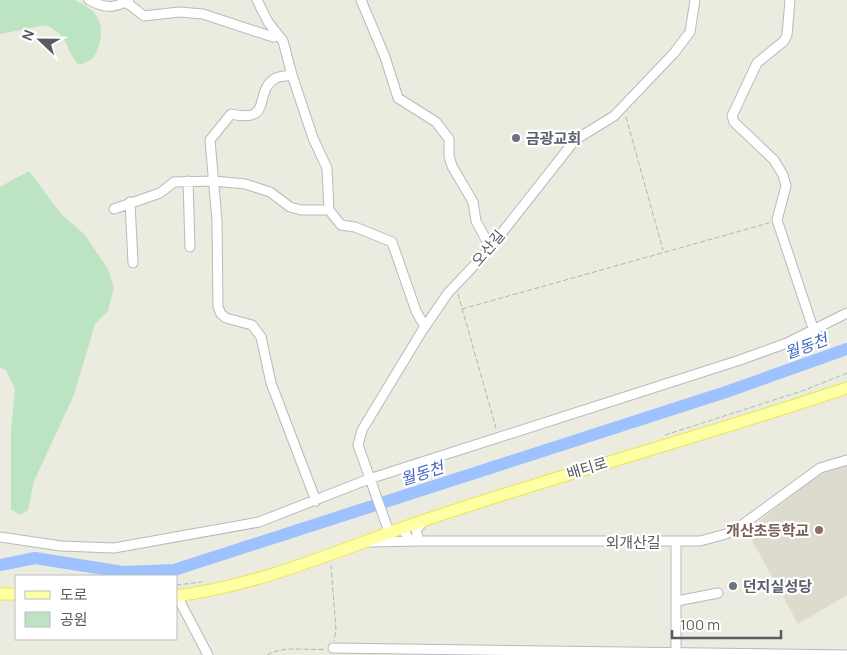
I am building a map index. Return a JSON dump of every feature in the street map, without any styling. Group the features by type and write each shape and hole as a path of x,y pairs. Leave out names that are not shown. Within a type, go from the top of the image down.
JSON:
{"main road":[{"name":"배티로","path":"178,596 226,588 278,574 360,542 425,520 599,464 752,420 847,388"},
{"path":"0,594 15,594"}],"street":[{"path":"89,0 98,5 118,7 127,1 144,16 180,12 203,14 273,37 278,35"},
{"path":"257,0 268,22 283,41 313,138 327,168 329,210 341,225 355,227 392,242 424,327"},
{"path":"361,0 384,56 398,98 436,122 448,138 449,156 452,166 473,202 476,221 490,247"},
{"name":"오산길","path":"389,532 358,445 362,430 424,327 575,140 614,116 674,53 690,32 695,0"},
{"path":"790,0 787,35 784,41 757,63 732,116 734,122 774,160 783,175 786,186 777,220 814,331"},
{"path":"292,75 276,78 267,87 262,107 253,115 245,117 231,114 210,140 217,220 218,307 221,314 226,318 252,325 261,337 267,372 316,502"},
{"path":"188,181 190,248"},
{"path":"114,208 160,193 174,182 214,181 245,184 270,192 290,207 301,210 329,210"},
{"path":"130,202 133,263"},
{"path":"0,537 61,546 114,548 250,524 316,502 370,480 740,360 814,331 847,313"},
{"name":"외개산길","path":"360,542 700,541 726,534 748,522 820,468 847,460"},
{"path":"419,541 416,536 416,530 425,520"},
{"path":"402,528 409,539 419,541"},
{"path":"676,542 676,654"},
{"path":"677,601 718,593"},
{"name":"배티로","path":"178,600 208,655"},
{"path":"332,648 676,654 847,654"}],"path":[{"path":"621,108 626,116 663,251"},
{"path":"462,309 777,220"},
{"path":"453,289 458,294 496,428"},
{"path":"267,655 278,649 309,651 332,648 336,630 330,554"}],"shaded area":[{"path":"847,465 847,595 798,624 747,531 820,473"}],"green space":[{"path":"0,0 75,0 81,3 95,14 99,21 101,37 96,53 92,59 79,65 60,34 46,25 0,34"},
{"path":"29,171 61,214 84,234 108,269 114,287 108,311 95,324 74,395 34,481 28,510 20,515 11,509 11,430 15,389 6,370 0,368 0,187"}],"waterway":[{"name":"월동천","path":"0,565 35,558 123,572 174,570 726,392 847,349"}],"place":[{"name":"금광교회","path":"516,138"},
{"name":"개산초등학교","path":"819,530"},
{"name":"던지실성당","path":"733,586"}]}
